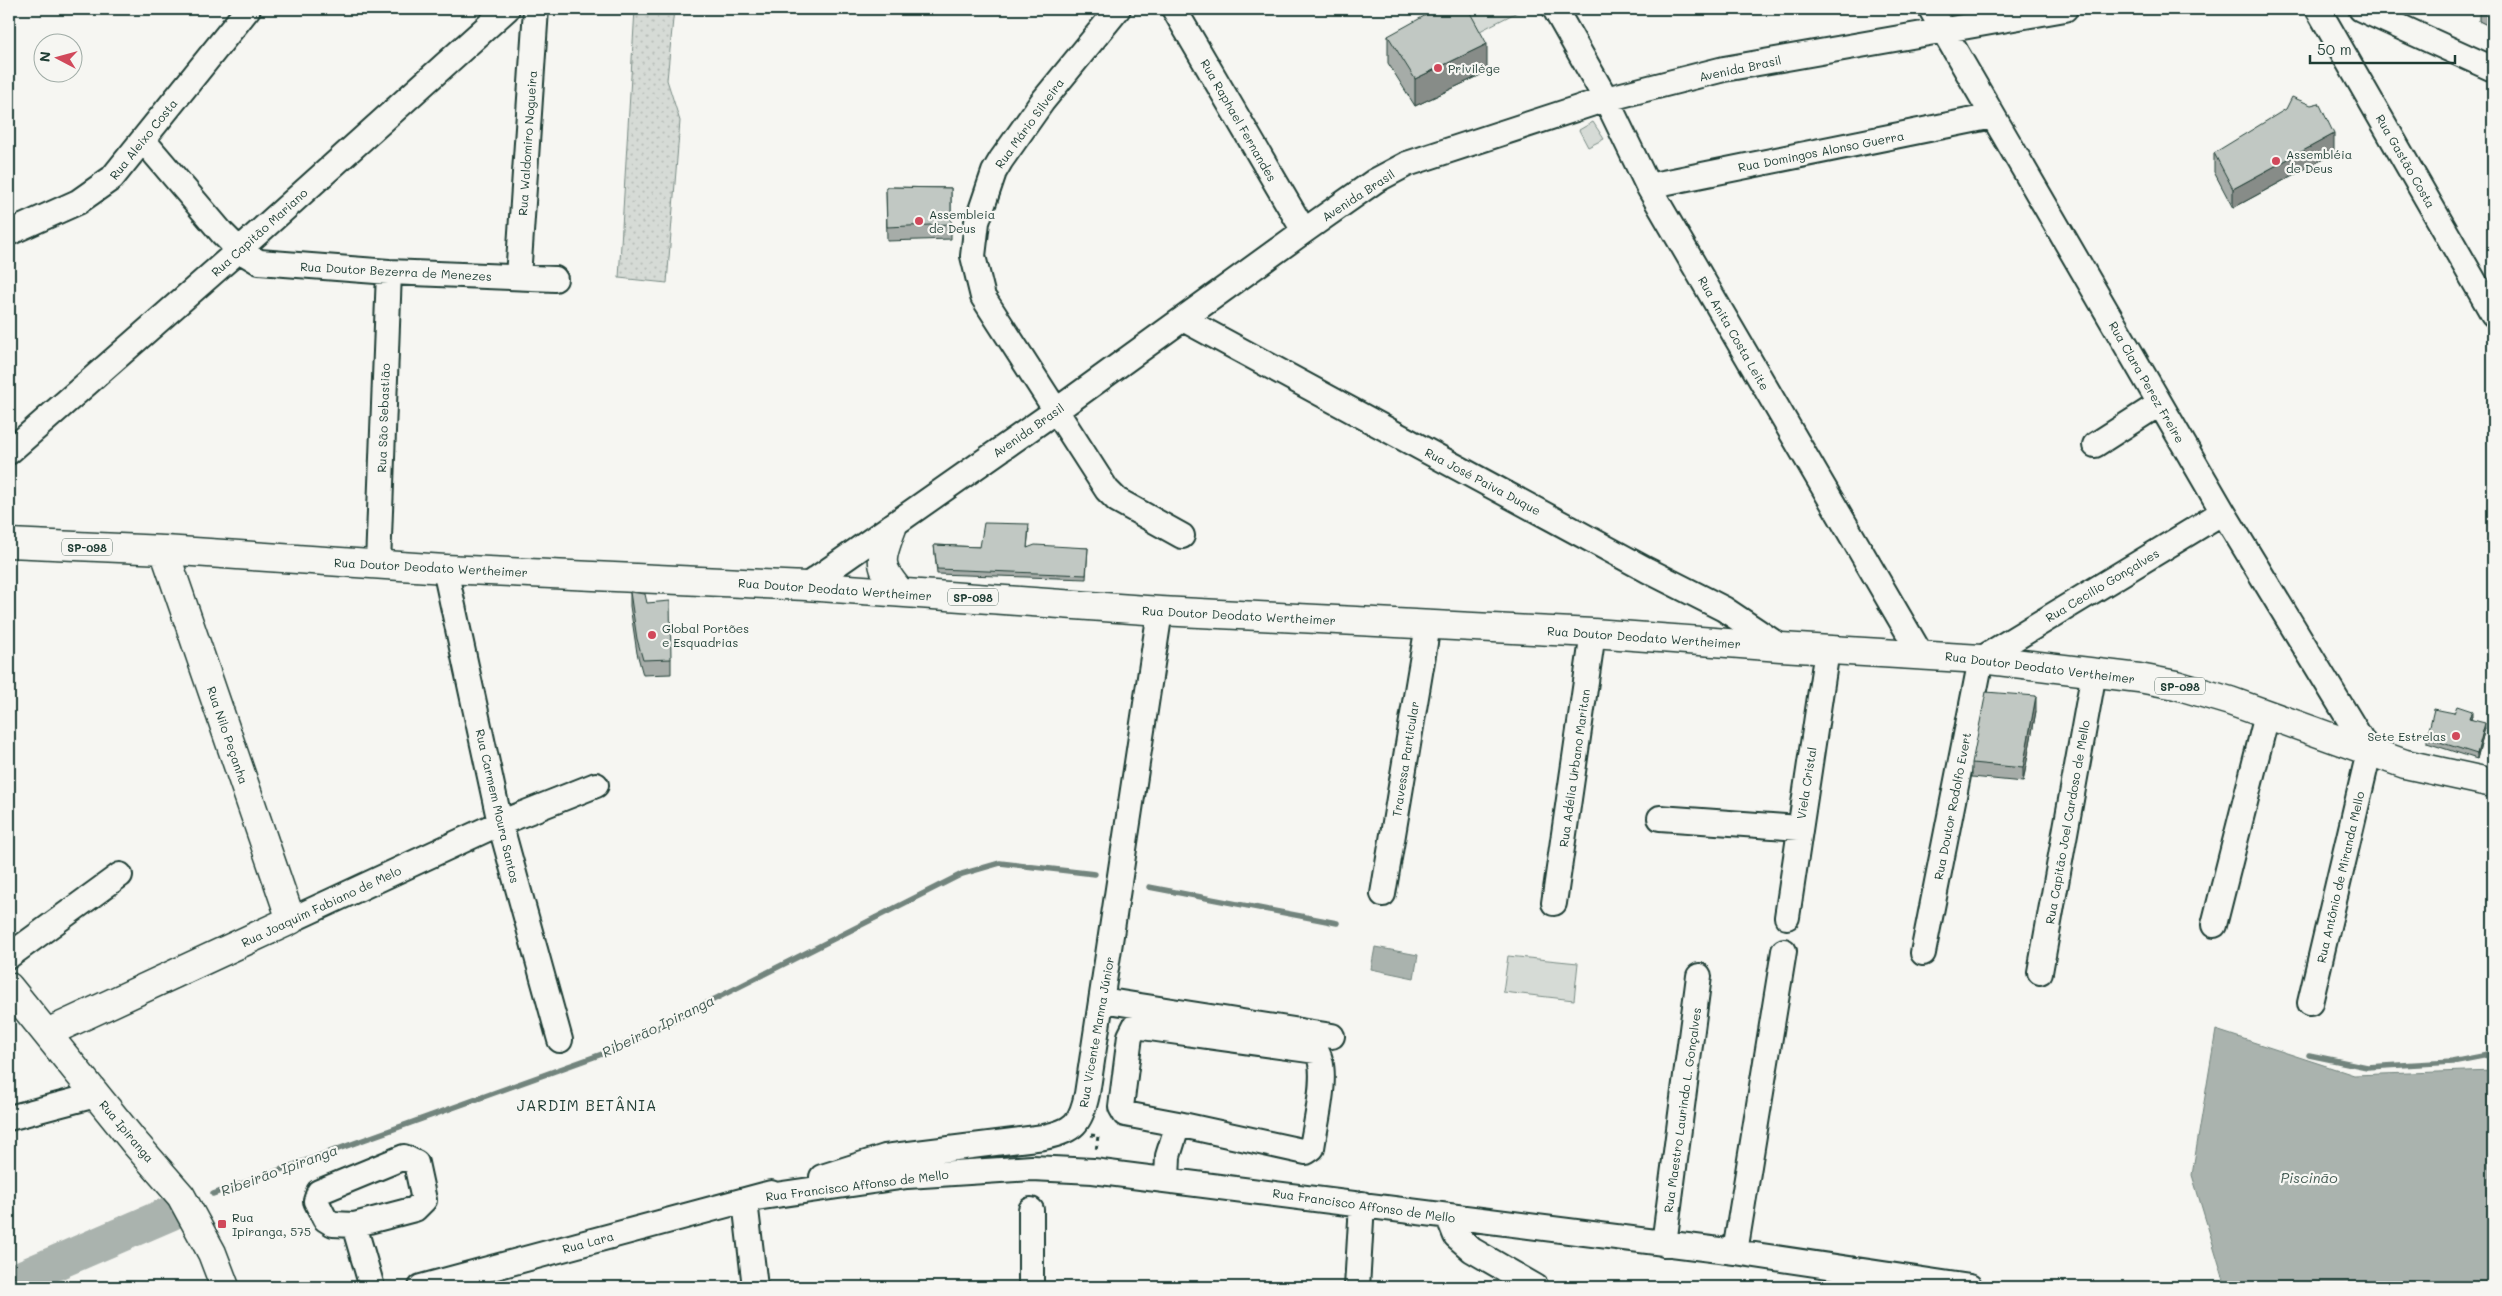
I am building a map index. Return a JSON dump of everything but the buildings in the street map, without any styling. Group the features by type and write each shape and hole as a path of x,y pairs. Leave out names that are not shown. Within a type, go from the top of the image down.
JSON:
{"main road":[{"path":"892,528 882,562 885,575 900,592"},
{"name":"Rua Doutor Deodato Wertheimer","path":"9,543 164,550 445,569 806,586 1160,611 1594,633 1781,647"},
{"name":"Rua Nilo Peçanha","path":"164,550 291,920"},
{"name":"Rua Doutor Deodato Vertheimer","path":"1781,647 1920,653 2094,672 2176,685 2406,764 2493,783"},
{"name":"Rua Joaquim Fabiano de Melo","path":"48,1033 291,920"},
{"name":"Rua Ipiranga","path":"9,987 181,1196 212,1253 225,1287"}],"street":[{"name":"Rua Aleixo Costa","path":"9,233 78,202 112,178 248,9"},
{"name":"Rua Capitão Mariano","path":"9,452 239,250 507,9"},
{"name":"Rua Waldomiro Nogueira","path":"518,277 536,9"},
{"name":"Rua Mário Silveira","path":"1118,9 1042,102 1001,160 994,172 977,222 973,256 983,297 1107,490 1117,500 1182,536"},
{"name":"Rua Raphael Fernandes","path":"1174,9 1304,231"},
{"name":"Rua Anita Costa Leite","path":"1554,9 1606,100 1648,186 1920,653"},
{"name":"Rua Clara Perez Freire","path":"1931,9 2223,512 2369,752"},
{"name":"Avenida Brasil","path":"806,586 892,528 1375,181 1407,164 1606,100 1724,69 2065,9"},
{"name":"Rua Gastão Costa","path":"2318,9 2493,314"},
{"path":"2361,9 2493,69"},
{"name":"Rua Domingos Alonso Guerra","path":"1648,186 1993,116"},
{"name":"Rua Doutor Bezerra de Menezes","path":"143,140 239,250 259,262 389,272 555,280"},
{"name":"Rua São Sebastião","path":"378,564 389,272"},
{"name":"Rua José Paiva Duque","path":"1183,319 1647,570 1724,609 1781,647"},
{"path":"2096,445 2160,404"},
{"name":"Rua Cecílio Gonçalves","path":"1981,659 2223,512"},
{"name":"Rua Carmem Moura Santos","path":"445,569 500,823 560,1040"},
{"name":"Rua Vicente Manna Júnior","path":"1062,1134 1076,1124 1084,1110 1160,611"},
{"name":"Travessa Particular","path":"1383,894 1428,625"},
{"name":"Rua Adélia Urbano Maritan","path":"1554,903 1594,633"},
{"name":"Viela Cristal","path":"1787,917 1827,650"},
{"name":"Rua Doutor Rodolfo Evert","path":"1923,953 1981,659"},
{"name":"Rua Capitão Joel Cardoso de Mello","path":"2040,972 2094,672"},
{"path":"2214,925 2267,715"},
{"name":"Rua Antônio de Miranda Mello","path":"2310,1003 2369,752"},
{"name":"Rua Joaquim Fabiano de Melo","path":"291,920 500,823 596,785"},
{"path":"1660,818 1799,828"},
{"path":"9,956 120,875"},
{"path":"1736,1252 1784,951"},
{"name":"Rua Maestro Laurindo L. Gonçalves","path":"1664,1244 1699,976"},
{"path":"1102,1000 1332,1036"},
{"path":"1135,1026 1316,1051 1321,1058 1323,1072 1312,1148 1306,1152 1178,1124 1125,1114 1121,1107 1130,1036 1135,1026"},
{"path":"9,1118 96,1095"},
{"path":"1167,1180 1168,1156 1178,1124"},
{"path":"755,1287 750,1199 885,1157 1062,1134"},
{"name":"Rua Francisco Affonso de Mello","path":"750,1199 907,1176 1032,1168 1094,1171 1736,1252 1970,1287"},
{"name":"Rua Lara","path":"421,1287 750,1199"},
{"path":"1357,1287 1362,1204"},
{"path":"1030,1287 1031,1210"},
{"path":"1448,1216 1456,1236 1472,1250 1536,1287"},
{"path":"354,1225 372,1287"}],"path":[{"path":"1062,1134 1098,1136 1094,1171"}],"shaded area":[{"path":"635,9 674,9 667,80 680,121 667,283 619,278"},
{"path":"1462,9 1521,9 1521,10 1476,33"},
{"path":"1593,122 1604,139 1588,147 1579,130"},
{"path":"1508,956 1578,963 1574,1000 1503,992"}],"water":[{"path":"1375,947 1418,955 1414,978 1371,969"},
{"name":"Piscinão","path":"2216,1030 2354,1075 2493,1070 2493,1287 2226,1287 2192,1175"}],"waterway":[{"name":"Ribeirão Ipiranga","path":"213,1194 616,1049 962,874 1000,863 1095,874"},
{"path":"1149,887 1337,923"},
{"path":"2309,1055 2367,1067 2452,1062 2493,1054"},
{"name":"Ribeirão Ipiranga","path":"9,1283 171,1213"}],"place":[{"name":"Privilège","path":"1438,68"},
{"name":"Assembléia de Deus","path":"2276,161"},
{"name":"Assembleia de Deus","path":"919,221"},
{"name":"Global Portões e Esquadrias","path":"652,635"},
{"name":"Sete Estrelas","path":"2456,736"},
{"name":"Rua Ipiranga, 575","path":"222,1224"}],"district":[{"name":"JARDIM BETÂNIA","path":"587,1105"}]}
